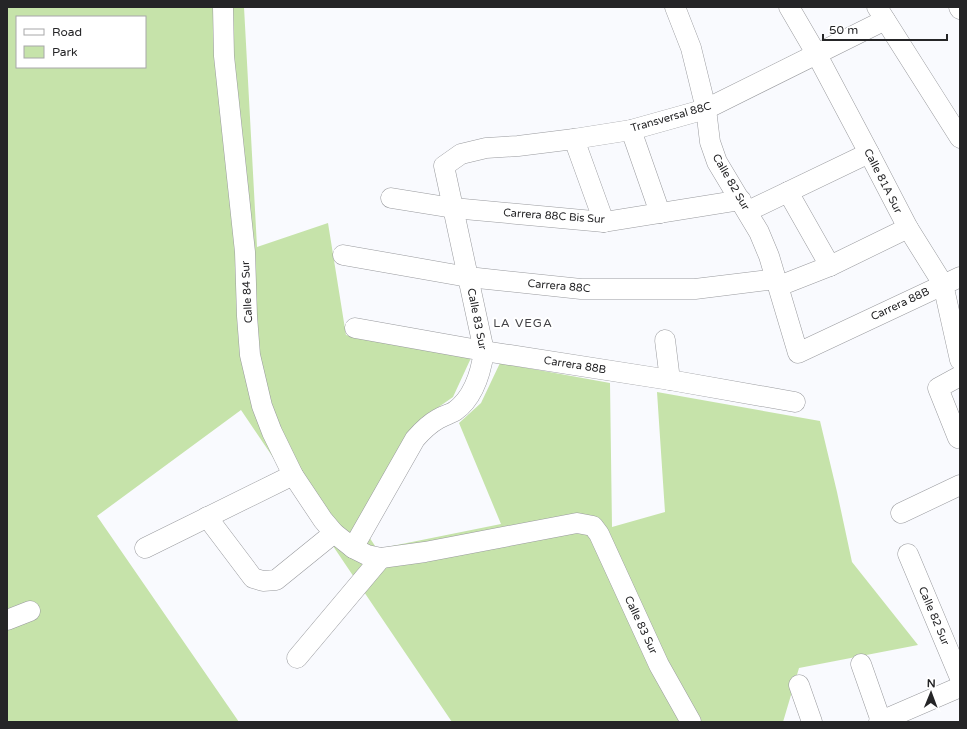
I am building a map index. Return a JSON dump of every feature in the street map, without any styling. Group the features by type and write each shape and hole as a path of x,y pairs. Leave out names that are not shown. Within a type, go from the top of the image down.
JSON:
{"street":[{"name":"Calle 84 Sur","path":"223,7 224,56 245,252 250,355 262,406 272,432 293,475 323,520 334,533 353,548 367,555 381,558"},
{"name":"Calle 82 Sur","path":"675,7 691,48 706,109 710,142 716,162 759,232 769,256 798,353"},
{"name":"Calle 81A Sur","path":"789,7 817,55 908,228 951,280 960,360"},
{"name":"Transversal 88C","path":"444,166 461,154 486,148 518,146 631,130 706,109 817,55 881,13 960,138"},
{"path":"631,130 660,213"},
{"path":"574,139 604,222"},
{"name":"Carrera 88C Bis Sur","path":"391,198 453,208 604,222 660,213 744,206 788,192 869,153"},
{"name":"Calle 83 Sur","path":"353,548 415,439 424,428 455,411 465,402 481,367 484,351 444,166"},
{"path":"788,192 830,266"},
{"name":"Carrera 88C","path":"343,255 468,277 581,289 695,289 777,282 830,266 908,228"},
{"name":"Carrera 88B","path":"798,353 951,280"},
{"name":"Carrera 88B","path":"355,328 484,351 670,380 795,402"},
{"path":"665,340 670,380"},
{"path":"958,438 938,388 960,376"},
{"path":"145,548 293,475"},
{"path":"901,513 960,485"},
{"path":"207,517 253,578 263,581 276,580 334,533"},
{"name":"Calle 83 Sur","path":"381,558 425,552 577,523 593,526 599,534 659,665 691,722"},
{"name":"Calle 82 Sur","path":"908,554 960,678"},
{"path":"297,658 381,558"},
{"path":"7,620 30,611"},
{"path":"860,664 880,722 960,687"},
{"path":"799,686 812,722"}],"green space":[{"path":"7,7 244,7 257,247 328,223 346,335 471,358 453,397 423,418 358,520 377,549 501,524 459,423 481,403 500,363 610,383 612,527 665,512 657,392 820,421 852,562 918,645 799,668 783,722 452,722 241,410 97,516 239,722 7,722"}],"district":[{"name":"LA VEGA","path":"523,323"}]}
